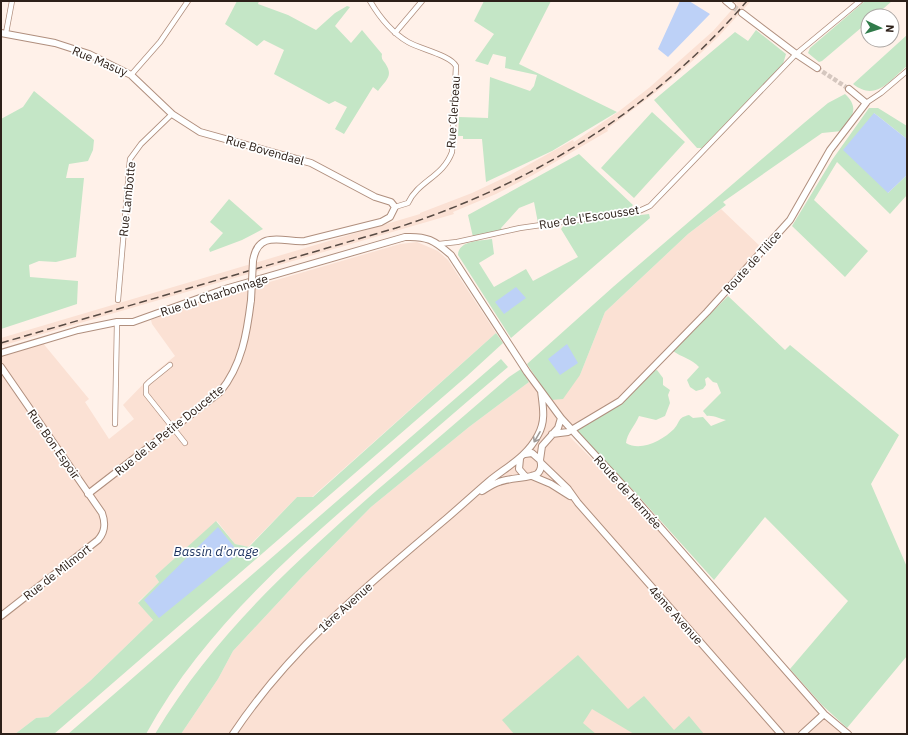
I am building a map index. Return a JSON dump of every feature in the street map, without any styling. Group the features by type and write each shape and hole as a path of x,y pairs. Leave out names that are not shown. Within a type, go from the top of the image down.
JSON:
{"street":[{"path":"3,33 12,1"},
{"name":"Rue Masuy","path":"3,33 55,43 89,54 131,75 160,42 188,1"},
{"name":"Rue Clerbeau","path":"370,1 384,23 395,33 414,45 451,60 456,69 452,152 448,162 412,195 408,203 395,207"},
{"path":"395,33 422,1"},
{"path":"726,1 732,6"},
{"name":"Rue de l'Escousset","path":"439,244 456,242 520,228 639,211 650,206 796,54 860,1"},
{"path":"742,13 817,68"},
{"name":"Route de Tilice","path":"571,430 620,401 707,312 765,250 790,220 830,150 866,103 881,93 907,71"},
{"name":"Rue Bovendael","path":"131,75 172,114 200,132 319,166 375,197 391,202 395,207"},
{"path":"849,89 866,103"},
{"name":"Rue Lambotte","path":"118,300 130,159 141,144 172,114"},
{"name":"Rue de la Petite Doucette","path":"88,494 220,392 229,381 239,361 242,350 251,300 253,261 258,249 270,240 282,238 305,241 376,223 390,217 395,207"},
{"name":"Rue du Charbonnage","path":"1,353 78,330 117,322 133,322 225,289 405,237 426,237"},
{"name":"Route de Hermée","path":"426,237 439,244 451,255 540,390 571,430 631,494 824,714 848,734"},
{"path":"115,424 117,322"},
{"path":"170,365 149,382 146,386 146,394 185,443"},
{"name":"Rue Bon Espoir","path":"1,367 102,513 105,523"},
{"name":"1ère Avenue","path":"233,734 271,682 313,635 349,601 525,454 538,435 544,416 540,390"},
{"path":"544,416 555,410"},
{"path":"532,476 540,470 542,446 558,428 561,418"},
{"path":"552,434 568,432 571,430"},
{"path":"525,454 532,453 541,461"},
{"path":"520,459 518,469 526,476"},
{"name":"4ème Avenue","path":"541,461 568,489 578,504"},
{"name":"1ère Avenue","path":"473,496 499,482 532,476"},
{"name":"4ème Avenue","path":"532,476 565,492 578,504 781,734"},
{"name":"Rue de Milmort","path":"1,616 98,540 103,534 105,523"},
{"path":"802,734 824,714"},
{"name":"4ème Avenue","path":"774,726 776,734"}],"shaded area":[{"path":"733,1 751,1 718,37 687,66 655,93 607,129 608,131 533,175 496,194 453,212 454,214 1,346 1,338 420,214 472,193 510,175 573,140 574,142 618,112 650,87 713,31 737,4"},
{"path":"721,209 763,249 620,401 568,435 624,491 816,708 848,734 181,734 218,679 233,651 301,578 371,507 469,427 529,382 540,385 580,375 605,312 688,234"},
{"path":"417,242 438,251 448,260 496,333 312,497 297,497 248,547 235,544 217,521 155,576 159,582 138,602 153,620 90,681 48,717 36,718 15,734 1,734 1,354 42,342 89,399 85,402 109,439 134,419 123,405 153,374 175,356 152,324 151,320 197,303 400,244"}],"green space":[{"path":"237,1 259,1 258,4 288,15 316,30 335,13 347,6 350,7 335,26 351,43 362,30 382,54 382,58 388,67 389,75 378,91 373,87 344,134 335,129 347,107 335,101 329,104 274,74 284,50 264,40 257,46 225,24"},
{"path":"484,1 551,1 519,64 617,112 552,151 486,182 482,139 463,139 463,136 458,136 459,117 488,118 490,77 530,91 534,86 537,75 505,68 506,57 493,54 488,65 475,61 494,34 474,21"},
{"path":"865,1 892,1 884,8 860,8 860,29 822,61 819,62 808,53 810,48"},
{"path":"756,30 786,54 783,64 702,148 697,148 654,100 735,32 748,41"},
{"path":"907,35 907,66 894,78 882,87 869,91 861,89 853,84 893,48 900,48 900,41"},
{"path":"34,91 94,140 93,150 88,161 69,164 66,178 84,178 76,257 56,262 39,261 29,265 30,277 78,281 77,304 1,329 1,119 23,107"},
{"path":"845,94 850,99 853,112 842,131 822,133 723,202 726,205 688,234 605,312 580,375 563,399 551,400 527,364 613,287 804,123 828,103"},
{"path":"869,108 878,108 907,126 907,139 874,113 888,193 907,175 907,195 890,214 837,162 814,200 868,251 845,277 792,226 832,160"},
{"path":"652,112 685,142 634,198 601,168"},
{"path":"579,154 633,205 629,210 538,223 534,202 519,208 501,228 502,230 473,237 468,215"},
{"path":"229,199 263,229 242,240 210,252 209,249 223,233 210,222"},
{"path":"649,214 650,218 511,338 458,255 459,250 466,244 492,239 494,254 479,263 494,287 526,269 533,281 578,257 561,229 565,224"},
{"path":"728,296 785,350 790,345 899,435 871,484 907,567 907,656 847,728 822,705 790,669 848,601 765,517 714,580 633,490 578,436 577,431 581,424 620,401 648,372 657,370 663,378 663,385 670,390 668,395 670,403 665,416 656,420 639,416 628,436 626,443 638,446 652,444 664,437 674,429 681,419 689,415 693,418 703,417 711,426 726,420 707,416 703,411 721,393 717,383 713,382 708,377 705,379 706,385 703,389 696,391 690,387 687,380 699,367 673,351"},
{"path":"496,333 503,343 467,376 54,734 15,734 36,718 48,717 90,681 153,620 138,603 159,582 155,576 216,521 235,544 249,547 297,497 313,497"},
{"path":"501,359 508,367 332,519 272,574 244,603 191,665 167,699 146,734 68,734"},
{"path":"521,369 529,382 469,427 371,507 301,578 233,651 218,679 181,734 155,734 178,698 203,665 229,633 284,575 376,491 509,377"},
{"path":"578,655 628,709 644,696 674,730 689,716 704,734 634,734 592,709 583,723 596,734 514,734 502,720"}],"water":[{"path":"680,1 689,1 710,14 668,57 658,49"},
{"path":"874,113 907,139 907,175 888,193 843,150"},
{"path":"516,287 526,298 504,314 495,302"},
{"path":"567,344 578,363 560,375 548,359"},
{"name":"Bassin d'orage","path":"218,527 239,553 159,618 144,600"}],"tunnel":[{"path":"732,6 742,13"},
{"path":"817,68 849,89"}],"railway":[{"path":"1,343 396,228 495,190 542,166 587,139 631,109 672,76 711,40 747,1"}]}
